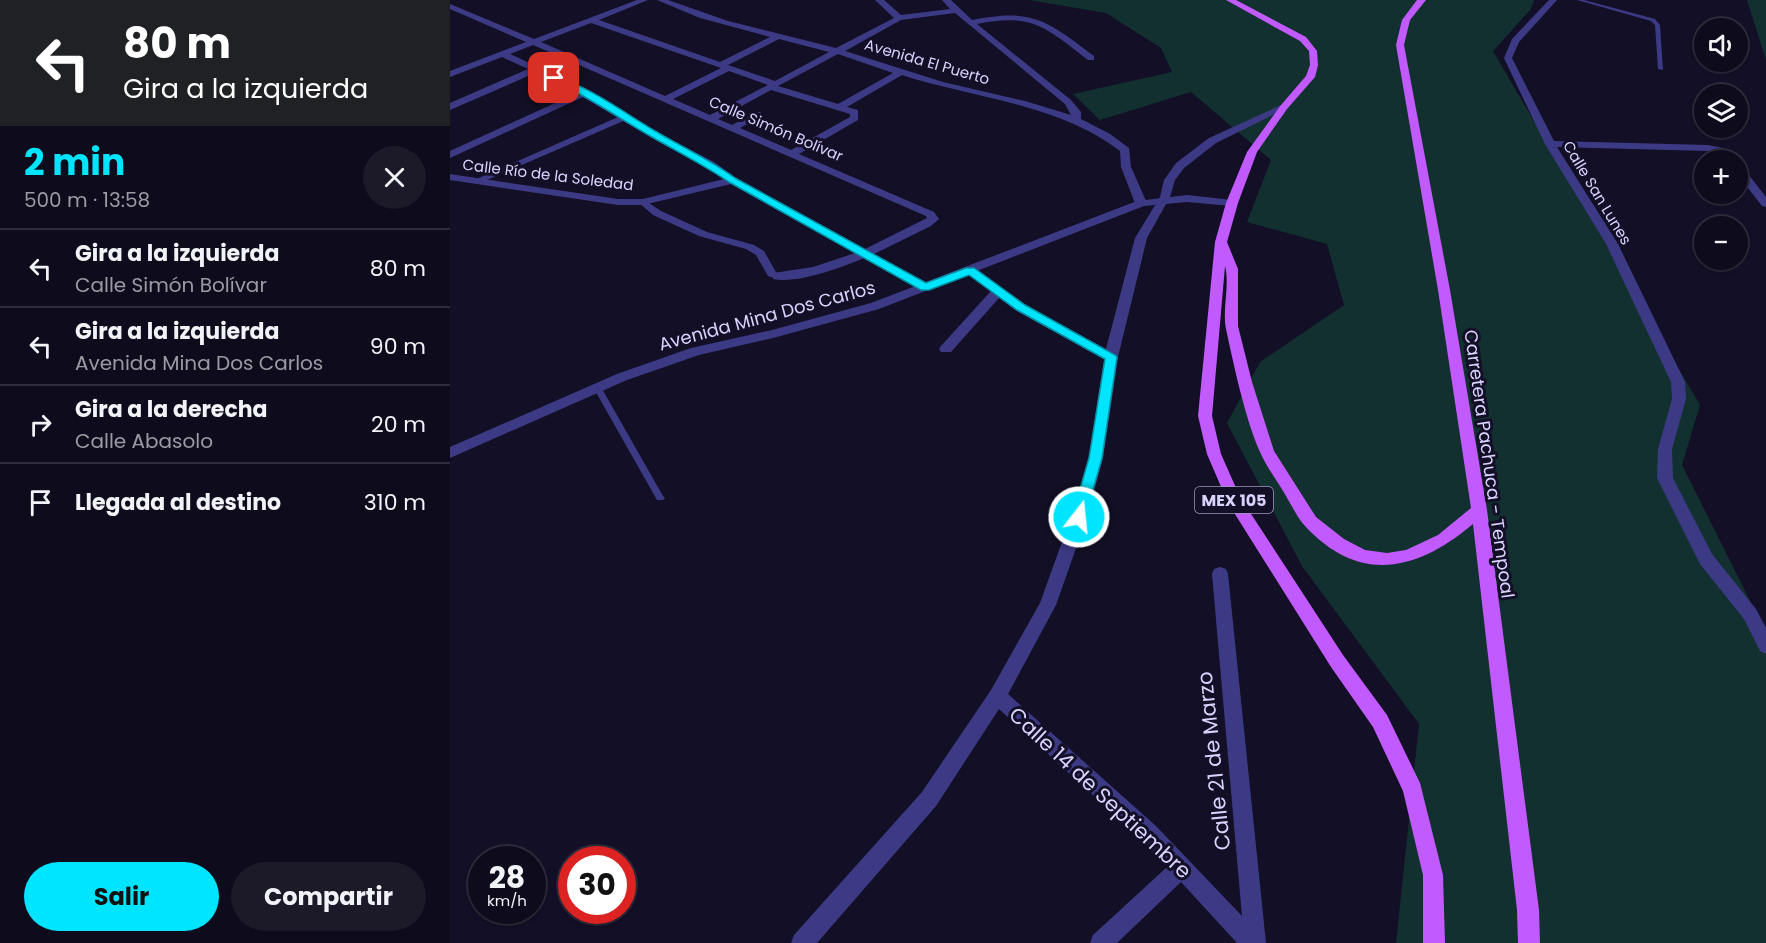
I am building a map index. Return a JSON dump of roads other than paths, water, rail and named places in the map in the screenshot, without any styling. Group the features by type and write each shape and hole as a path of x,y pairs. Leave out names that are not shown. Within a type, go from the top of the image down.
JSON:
{"main road":[{"name":"MEX 105","path":"1230,0 1303,39 1313,51 1314,65 1310,77 1284,107 1252,152 1232,203 1221,242 1205,416 1214,454 1233,499 1337,661 1380,721 1413,790 1433,875 1434,943"},
{"name":"Carretera Pachuca - Tempoal","path":"1422,0 1406,17 1400,45 1444,291 1479,510 1528,910 1529,943"},
{"path":"1221,242 1232,269 1232,326 1248,392 1267,452 1310,521 1338,544 1362,556 1388,560 1409,556 1444,539 1479,510"}],"street":[{"path":"450,74 644,0"},
{"name":"Avenida El Puerto","path":"661,0 777,37 837,52 955,88 1037,107 1076,122 1112,139 1125,150 1125,167 1141,203"},
{"path":"879,0 899,18"},
{"path":"946,0 970,23 1068,102 1077,112 1076,122"},
{"name":"Calle San Lunes","path":"1553,0 1545,12 1510,46 1508,58 1550,144 1612,243 1678,382 1679,399 1665,449 1665,478 1706,559 1749,614 1766,646"},
{"name":"Calle Simón Bolívar","path":"450,6 535,41 732,129 793,153 930,214 933,219 927,225 866,254"},
{"path":"710,119 899,18 958,10"},
{"path":"970,23 1004,16 1032,18 1046,24 1091,58"},
{"path":"590,20 725,66 773,86 855,112 855,118 793,153"},
{"path":"665,99 777,37"},
{"path":"502,54 584,93 710,164 732,180 925,287"},
{"path":"450,107 534,70"},
{"path":"841,106 902,72"},
{"path":"453,150 584,93"},
{"path":"803,943 930,800 997,696 1048,605 1079,517 1096,458 1111,357 1141,238 1165,197 1175,171 1193,154 1228,131 1284,107"},
{"path":"732,129 758,114"},
{"path":"477,181 625,117"},
{"path":"1550,144 1719,150"},
{"name":"Calle Río de la Soledad","path":"450,177 618,202 643,202 732,180"},
{"path":"1748,181 1766,204"},
{"name":"Avenida Mina Dos Carlos","path":"450,453 597,387 696,351 773,334 875,306 1141,203 1165,197 1191,197 1232,203"},
{"path":"643,202 657,213 694,230 750,247 760,253 772,274 777,276 792,275 866,254"},
{"path":"970,270 1021,308 1111,357"},
{"path":"945,349 998,291"},
{"name":"Calle 21 de Marzo","path":"1220,574 1254,943"},
{"name":"Calle 14 de Septiembre","path":"997,696 1149,833 1254,943"},
{"path":"1101,943 1181,868"}],"lane":[{"path":"1579,0 1653,20 1657,25 1661,69"},
{"path":"597,387 660,498"}]}
